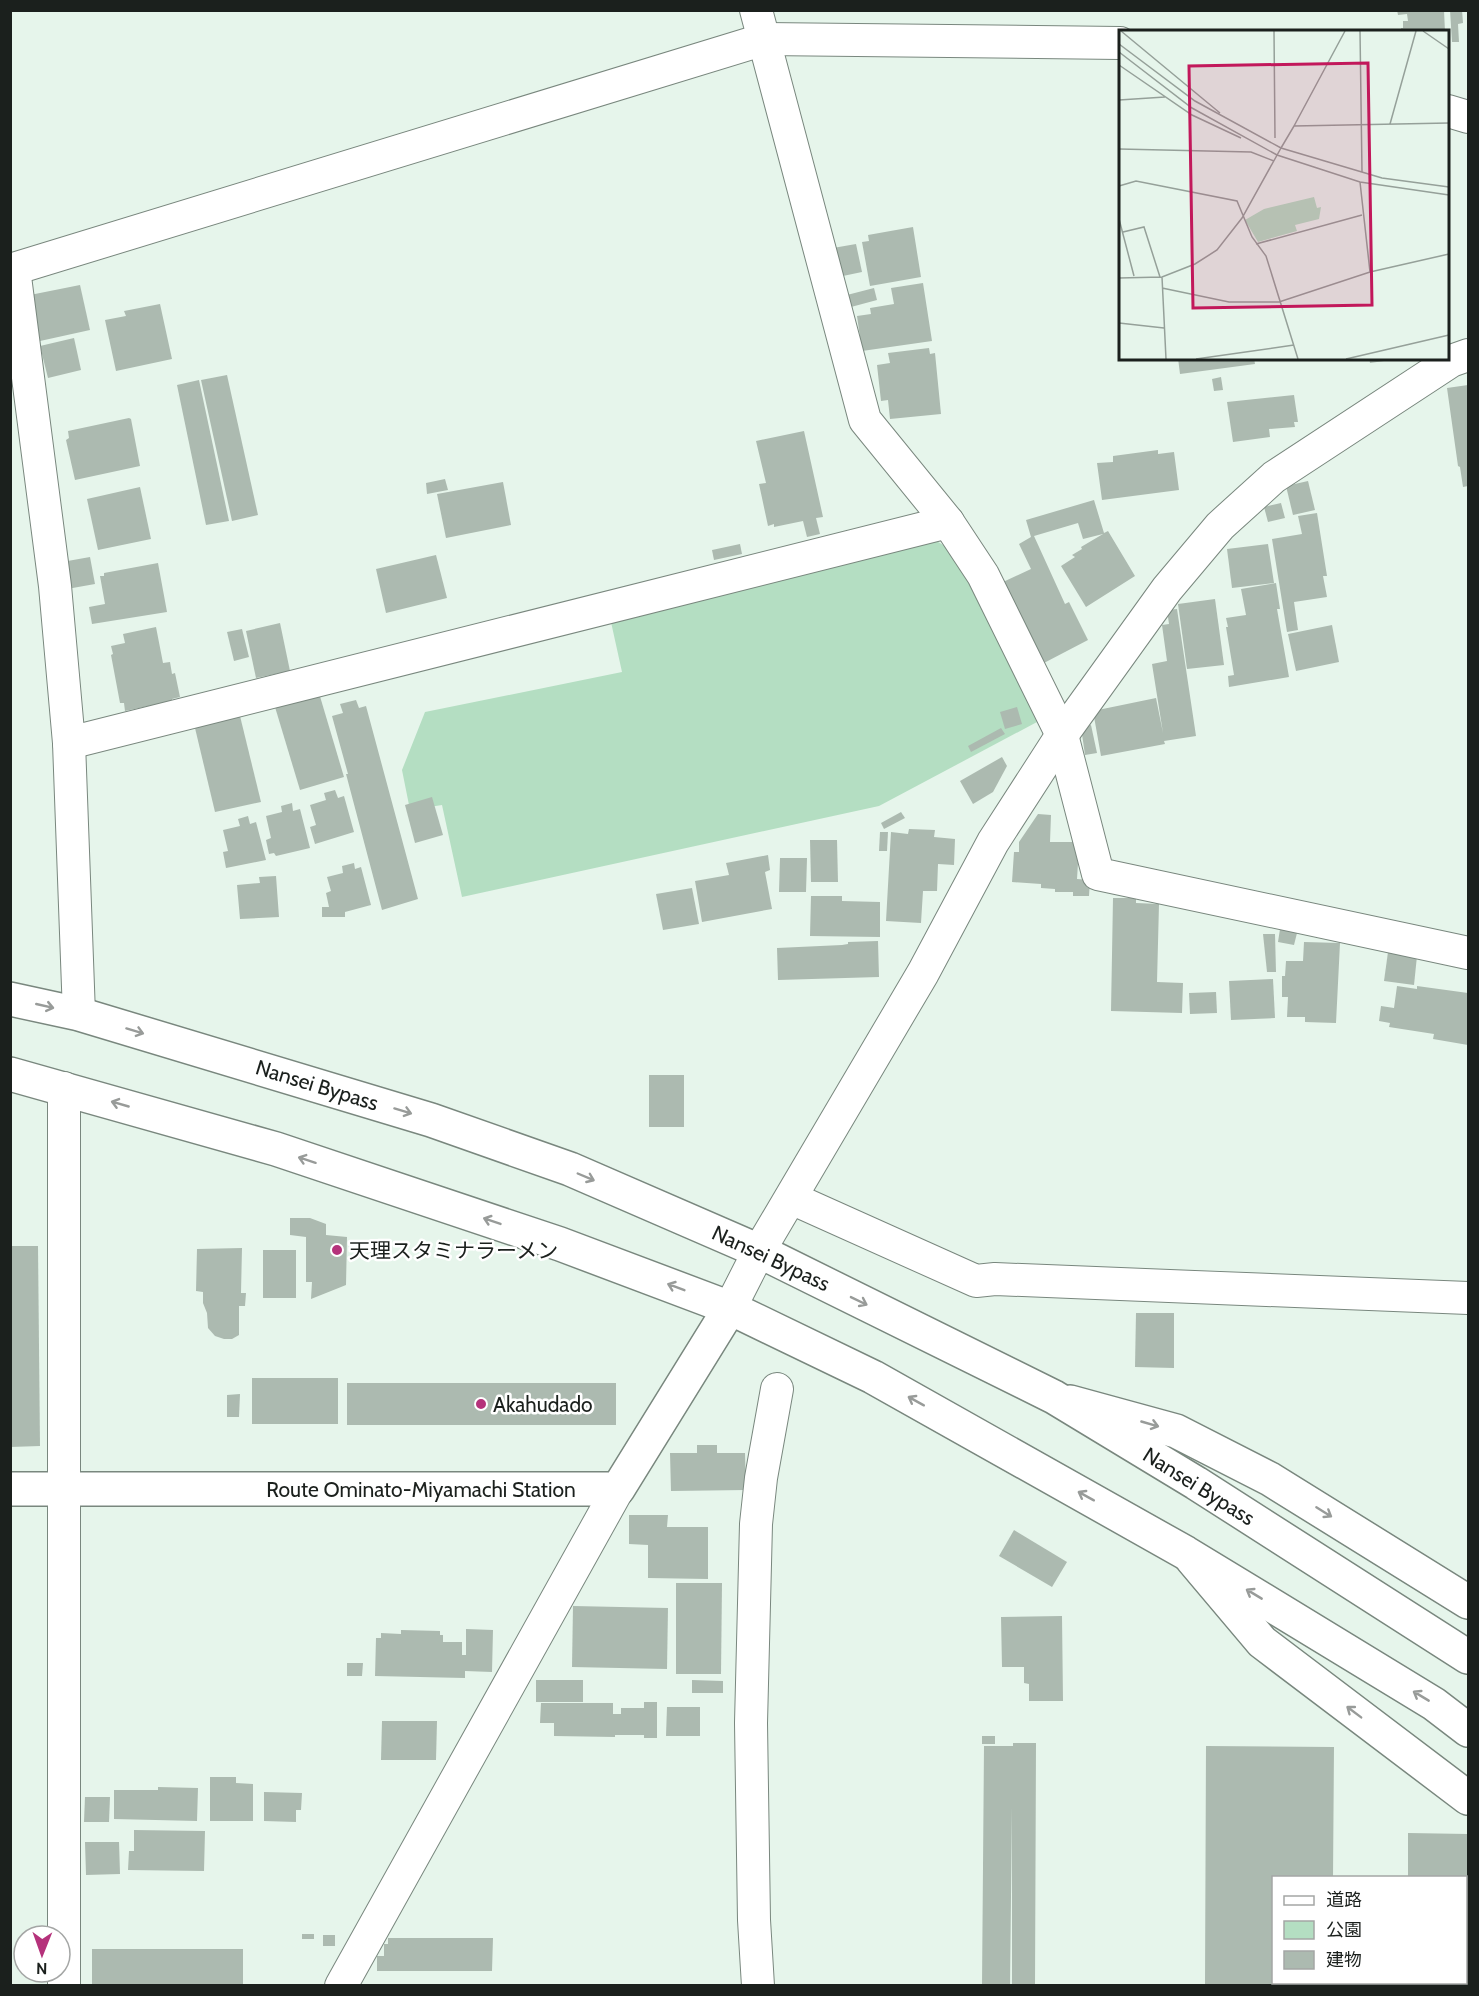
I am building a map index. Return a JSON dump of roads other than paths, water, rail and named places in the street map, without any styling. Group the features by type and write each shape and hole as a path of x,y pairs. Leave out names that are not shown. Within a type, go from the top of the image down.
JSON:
{"main road":[{"name":"Nansei Bypass","path":"10,999 80,1014 430,1120 570,1170 759,1251 1054,1397 1196,1483 1468,1657"},
{"path":"10,1074 276,1149 560,1244 730,1308 873,1377 1186,1553 1434,1704 1468,1730"},
{"path":"618,1489 730,1308"},
{"path":"1054,1397 1176,1431 1270,1479 1468,1602"},
{"name":"Route Ominato-Miyamachi Station","path":"10,1489 618,1489"},
{"path":"1186,1553 1262,1642 1468,1798"}],"street":[{"path":"761,25 865,420 948,522 983,575 1062,735 1098,874 1468,953"},
{"path":"80,1014 69,743 55,586 12,269 761,25 1119,43"},
{"path":"1449,111 1468,117"},
{"path":"730,1308 759,1251 922,973 993,842 1062,735 1167,589 1220,526 1274,477 1451,361 1468,355"},
{"path":"69,743 948,522"},
{"path":"64,1088 64,1986"},
{"path":"791,1198 976,1281 995,1279 1468,1298"},
{"path":"758,1986 753,1920 752,1723 756,1524 761,1478 777,1389"},
{"path":"341,1986 618,1489"}],"place":[{"name":"天理スタミナラーメン","path":"337,1250"},
{"name":"Akahudado","path":"481,1404"}]}
